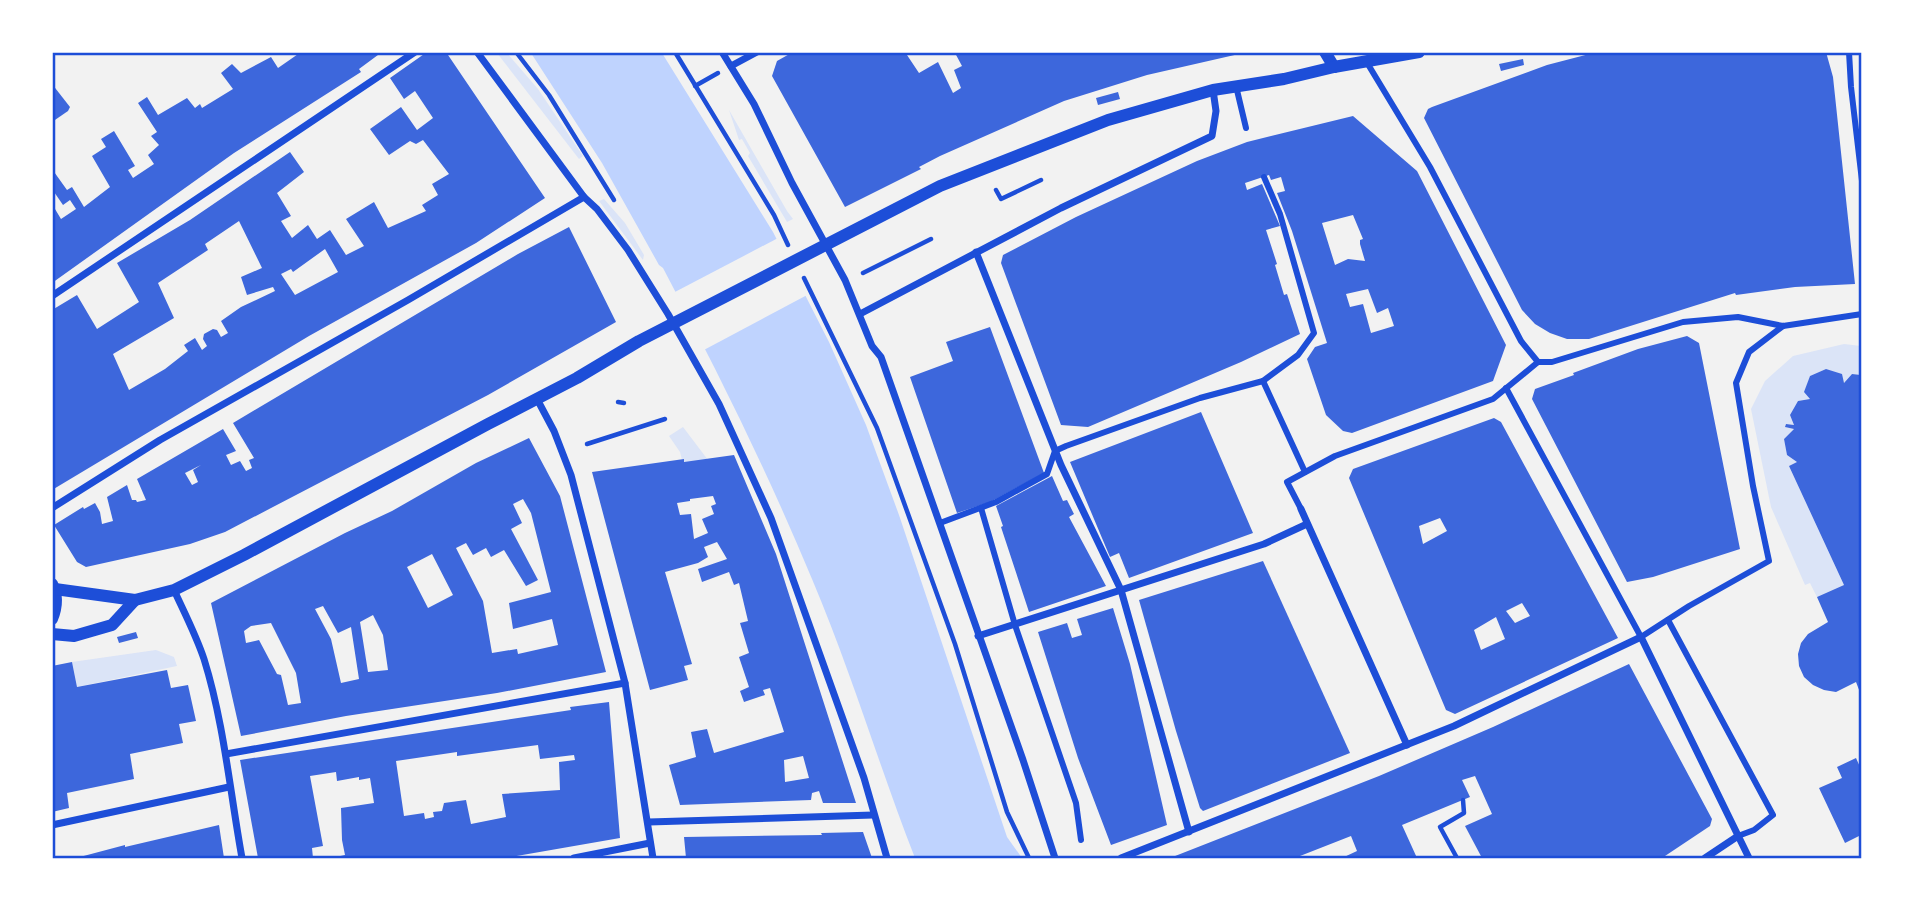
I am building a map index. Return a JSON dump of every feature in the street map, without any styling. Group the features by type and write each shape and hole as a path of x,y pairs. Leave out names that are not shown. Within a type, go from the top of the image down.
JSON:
{"street":[{"path":"52,296 415,52"},
{"path":"477,52 584,197 597,209 628,250 719,404 771,518 864,778 887,859"},
{"path":"722,52 754,104 860,314 872,346 881,357 1023,760 1055,859"},
{"path":"731,66 757,52"},
{"path":"1325,52 1334,67"},
{"path":"52,619 57,607 54,586 135,600 174,590 577,378 639,341 940,186 1108,120 1213,90 1419,52"},
{"path":"1849,52 1861,181"},
{"path":"1366,61 1430,167 1521,341 1538,362"},
{"path":"1236,86 1246,128"},
{"path":"860,314 1143,167 1212,136 1216,111 1213,90"},
{"path":"1055,451 1200,398 1263,381 1298,355 1314,332 1280,215 1264,177"},
{"path":"52,508 160,440 584,197"},
{"path":"976,252 1055,451 1121,590 1189,832"},
{"path":"1407,745 1287,482 1335,456 1493,399 1538,362 1552,362 1683,323 1738,317 1783,326 1861,314"},
{"path":"1121,859 1454,726 1641,637 1769,561 1736,383 1749,352 1783,326"},
{"path":"1263,381 1306,472"},
{"path":"1506,388 1641,637 1749,859"},
{"path":"537,398 554,431 571,475 625,683 653,859"},
{"path":"940,523 981,508 1047,474 1055,451"},
{"path":"981,508 1015,625 1076,803 1081,840"},
{"path":"978,636 1264,544 1307,524"},
{"path":"174,590 204,658 226,754 242,859"},
{"path":"52,634 75,636 113,625 135,600"},
{"path":"1668,620 1773,815 1754,830 1738,836 1705,859"},
{"path":"226,754 625,683"},
{"path":"52,825 229,787"},
{"path":"649,822 873,815"},
{"path":"573,859 650,843"}],"path":[{"path":"516,52 549,95 598,175"},
{"path":"675,52 774,215 791,250"},
{"path":"695,86 731,66"},
{"path":"996,190 1001,199 1041,180"},
{"path":"863,273 931,239"},
{"path":"802,273 877,428 947,621 1009,816 1029,859"},
{"path":"618,402 624,403"},
{"path":"587,444 665,419"},
{"path":"947,621 959,618"},
{"path":"966,682 974,681"},
{"path":"975,709 982,707"},
{"path":"983,736 991,734"},
{"path":"992,764 999,761"},
{"path":"1000,789 1008,787"},
{"path":"1457,859 1440,827 1464,813 1463,800"},
{"path":"1009,816 1017,814"}],"shaded area":[{"path":"497,53 507,53 538,89 583,156 579,159"},
{"path":"729,110 793,219 787,222 748,156 750,153 742,139 739,140"},
{"path":"604,199 625,223 644,255 643,260 599,201"},
{"path":"1844,344 1861,346 1861,375 1852,374 1844,383 1826,369 1810,376 1805,391 1810,399 1798,401 1790,415 1794,425 1786,424 1785,427 1794,429 1784,439 1787,455 1797,462 1789,466 1844,585 1817,597 1810,583 1805,585 1771,507 1751,409 1765,381 1793,356"},
{"path":"683,427 708,460 682,460 669,436"},
{"path":"156,650 174,657 177,666 77,687 72,662"}],"water":[{"path":"531,53 662,53 773,232 829,342 866,425 1007,837 1022,858 915,858 826,614 778,500 741,422 663,268 602,163"}],"pier":[{"path":"780,237 809,294 702,351 673,293"}],"building":[{"path":"301,52 382,52 359,69 361,72 234,153 52,283 52,204 61,219 76,209 70,200 63,205 52,189 52,169 67,190 72,187 84,207 110,187 92,156 106,147 101,139 114,131 135,166 128,170 133,178 154,164 148,155 159,145 151,136 157,132 138,103 147,97 158,115 187,98 195,108 200,104 202,108 233,89 221,73 232,64 241,73 271,57 278,68"},
{"path":"427,52 446,52 545,198 476,243 309,336 52,490 52,310 77,295 97,329 139,302 117,263 190,220 290,152 304,172 277,193 291,216 281,221 292,238 308,225 317,239 330,230 346,255 364,246 346,219 374,202 388,228 426,211 422,205 438,195 432,184 449,174 423,140 416,144 410,141 389,155 370,129 401,107 417,130 433,118 415,91 404,99 390,78","holes":["239,221 262,268 241,277 247,295 273,287 275,291 241,307 221,321 228,333 221,337 217,330 213,329 204,334 203,339 207,346 202,350 195,338 184,345 188,351 165,369 129,390 113,354 174,318 158,283 208,250 205,244","325,249 338,272 295,295 281,274 291,269 293,272"]},
{"path":"793,52 905,52 919,73 938,62 953,93 961,88 954,70 962,66 955,53 958,52 1239,54 1147,75 1064,101 940,156 919,167 921,169 845,207 772,76 777,61"},
{"path":"1597,52 1826,52 1833,77 1855,284 1735,293 1589,339 1567,339 1535,324 1522,310 1424,118 1432,107 1547,65"},
{"path":"1523,59 1524,65 1501,71 1499,64"},
{"path":"52,84 70,107 52,122"},
{"path":"1118,92 1120,99 1098,105 1096,98"},
{"path":"1353,116 1417,171 1506,345 1493,381 1352,433 1343,431 1326,415 1307,359 1315,347 1327,343 1292,231 1277,193 1285,191 1281,177 1271,180 1269,175 1245,183 1247,190 1262,184 1280,226 1266,230 1284,295 1287,294 1300,334 1088,427 1061,425 1001,263 1003,255 1076,217 1197,161 1247,142","holes":["1353,215 1363,239 1360,244 1365,261 1348,259 1335,265 1322,223","1368,289 1377,313 1388,308 1394,326 1371,333 1363,304 1350,307 1346,294"]},
{"path":"569,227 616,322 488,395 225,532 190,544 86,567 77,562 54,525 83,507 84,509 95,503 102,524 113,521 107,497 127,485 132,500 146,500 137,479 223,429 236,451 226,455 231,465 240,461 246,471 252,468 249,460 254,458 233,423 518,254","holes":["201,465 193,470 198,482 192,485 185,473"]},
{"path":"990,327 1044,473 990,502 957,513 910,377 953,361 946,342"},
{"path":"1687,336 1699,343 1740,549 1653,577 1627,582 1532,399 1535,389 1574,375 1573,373 1638,349"},
{"path":"1826,369 1842,374 1844,383 1852,374 1861,375 1861,695 1856,682 1836,692 1813,685 1804,677 1799,666 1801,643 1808,634 1828,622 1817,597 1844,585 1789,466 1797,462 1787,455 1784,439 1794,429 1785,427 1786,424 1794,425 1790,415 1798,401 1810,399 1804,392 1810,376"},
{"path":"1201,412 1253,533 1129,578 1119,553 1110,557 1070,462"},
{"path":"1494,418 1501,422 1618,638 1455,714 1446,710 1349,478 1353,469","holes":["1440,518 1447,531 1423,544 1419,526","1522,603 1530,616 1515,623 1506,611","1496,617 1505,639 1481,650 1474,630"]},
{"path":"529,438 560,496 606,672 241,736 211,603 392,511 476,463","holes":["523,499 531,513 551,592 509,603 513,629 552,619 558,645 518,654 517,649 492,653 483,601 456,548 466,543 473,555 486,548 491,557 504,550 526,586 538,580 511,529 522,523 513,504","432,554 453,595 428,608 407,567","323,606 338,633 351,627 359,679 341,683 331,639 315,609","373,615 383,635 388,670 368,672 360,622","271,623 296,673 301,703 288,705 281,675 277,674 259,640 246,643 244,631 251,626"]},
{"path":"734,455 776,554 856,803 823,803 819,791 812,793 811,800 680,805 669,765 696,757 691,732 707,729 714,753 784,732 770,688 763,690 765,695 744,702 740,691 749,687 739,657 749,653 740,623 748,621 739,583 734,585 729,572 702,582 698,569 727,559 717,542 704,547 708,557 698,563 665,572 692,664 684,666 688,680 650,690 592,472 684,459 684,462","holes":["713,496 716,504 711,506 714,514 702,519 708,533 694,539 691,514 680,515 677,503","803,756 809,778 785,782 784,760"]},
{"path":"1052,476 1063,501 1067,500 1074,514 1069,517 1106,586 1029,612 996,506"},
{"path":"1263,561 1350,753 1203,811 1176,731 1139,600"},
{"path":"1113,608 1130,664 1167,825 1111,845 1078,758 1038,632 1067,623 1072,638 1082,635 1077,619"},
{"path":"136,632 138,638 119,643 117,637"},
{"path":"72,662 77,687 167,670 171,688 188,685 196,721 179,724 183,743 130,754 134,779 67,793 69,808 52,812 52,666"},
{"path":"1629,664 1712,819 1710,826 1662,858 1482,858 1465,826 1492,814 1475,776 1462,780 1470,797 1402,825 1417,858 1342,858 1357,851 1351,836 1300,856 1302,858 1170,858 1379,776"},
{"path":"609,702 620,838 505,858 331,858 345,855 341,808 374,803 370,778 337,781 336,772 310,776 323,846 312,848 313,858 258,858 240,760 571,710 570,707","holes":["538,745 540,759 574,755 575,760 559,762 560,790 502,794 506,817 471,824 466,800 444,803 442,811 433,812 434,817 425,819 424,813 404,816 396,761 457,752 457,756"]},
{"path":"1856,758 1861,769 1861,835 1845,843 1819,788 1842,778 1837,767"},
{"path":"219,825 224,858 76,858 125,845"},
{"path":"863,832 872,858 686,858 684,837 822,835 821,833"}]}
